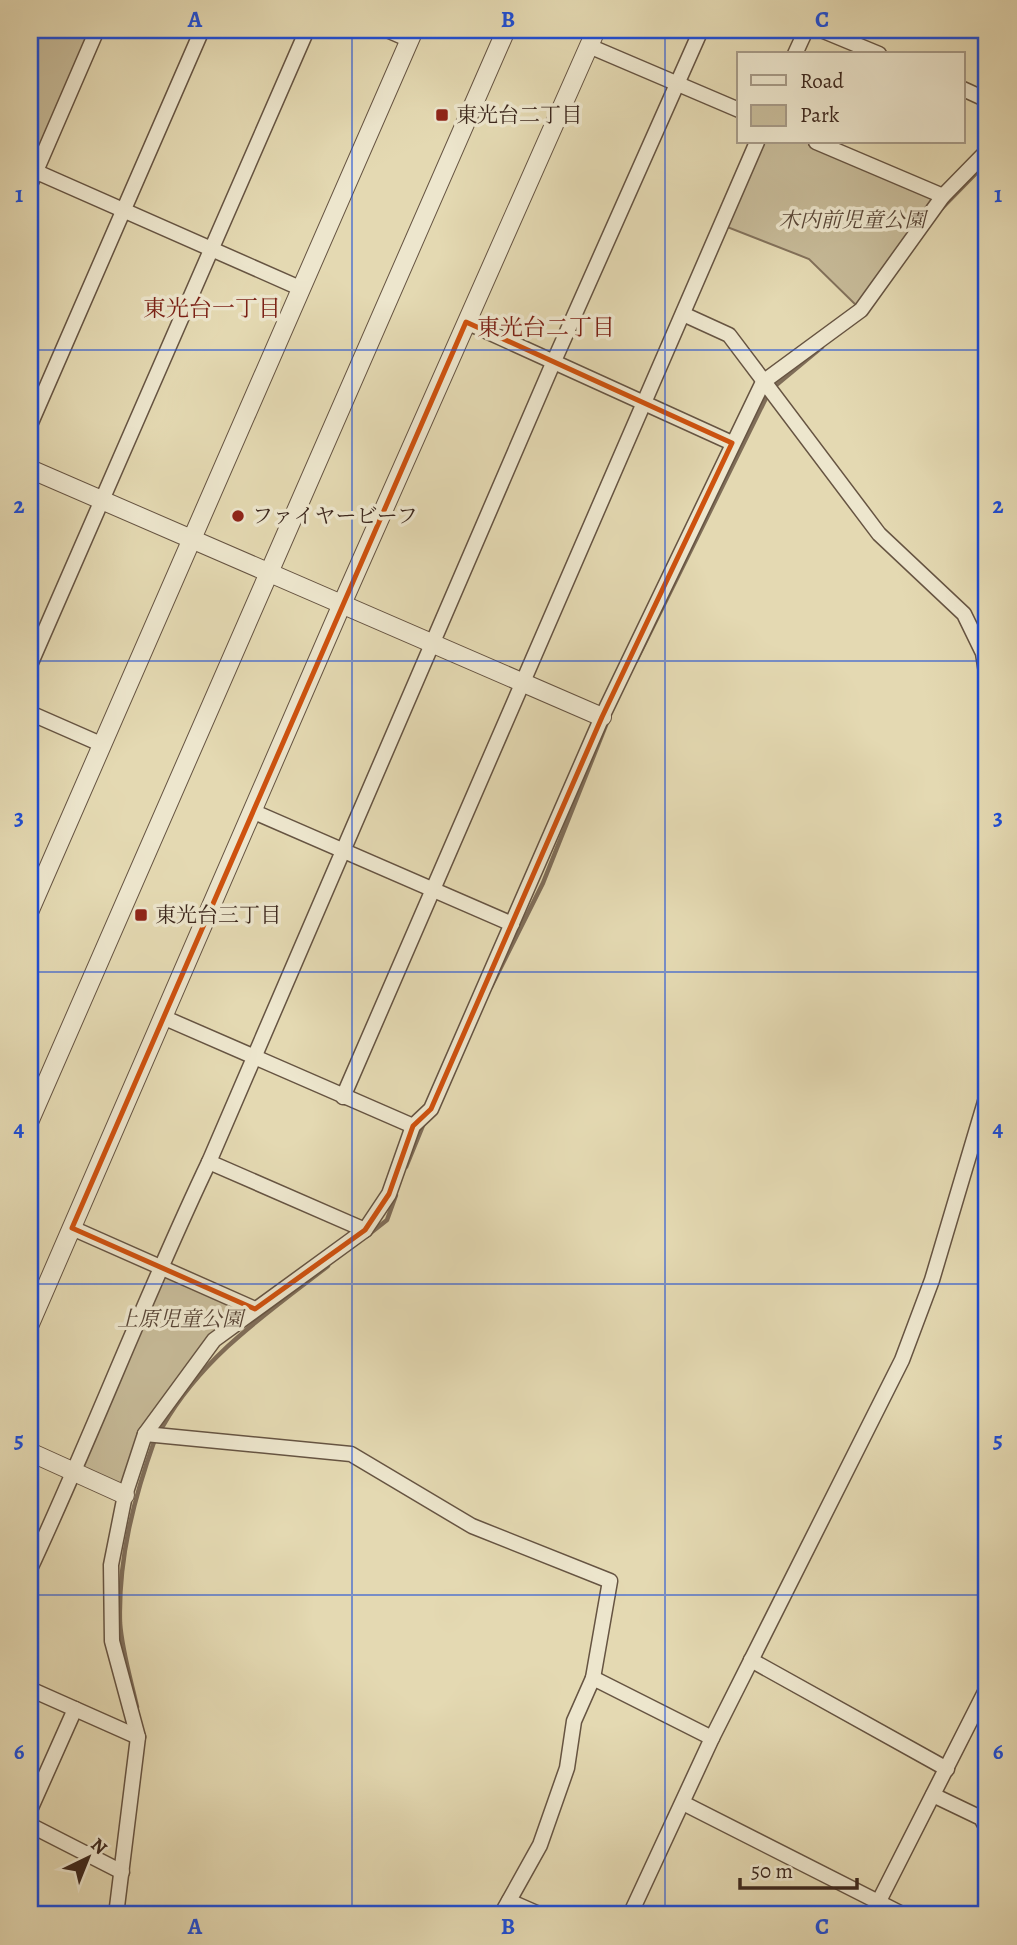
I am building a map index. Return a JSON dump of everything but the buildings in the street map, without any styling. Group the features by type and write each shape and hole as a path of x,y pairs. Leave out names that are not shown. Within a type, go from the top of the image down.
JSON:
{"street":[{"path":"97,30 32,175 123,210 302,289"},
{"path":"30,425 202,30"},
{"path":"30,665 307,30"},
{"path":"30,910 412,35 387,30"},
{"path":"30,1120 506,30"},
{"path":"30,1569 75,1472 159,1267 209,1162 554,361 701,30"},
{"path":"796,52 806,30"},
{"path":"821,30 874,52"},
{"path":"30,1324 165,1018 342,604 593,38 677,84 737,109"},
{"path":"964,89 987,100"},
{"path":"343,1097 756,144"},
{"path":"821,144 943,196"},
{"path":"116,1915 138,1737 112,1640 111,1565 125,1495 145,1434 214,1340 365,1230 389,1194 413,1126 431,1109 602,717 763,382 861,310 943,196 987,150"},
{"path":"683,314 729,335 879,534 964,614 983,653 987,679"},
{"path":"466,323 732,443"},
{"path":"30,469 602,717"},
{"path":"30,713 103,745"},
{"path":"252,811 512,923"},
{"path":"165,1018 413,1126"},
{"path":"630,1915 712,1738 902,1360 932,1280 987,1095"},
{"path":"209,1162 365,1230"},
{"path":"72,1228 255,1309"},
{"path":"145,1434 351,1454 472,1526 610,1581 593,1678 574,1721 567,1769 540,1845 501,1915"},
{"path":"30,1452 125,1495"},
{"path":"751,1660 947,1769"},
{"path":"593,1678 712,1738"},
{"path":"879,1901 987,1688"},
{"path":"30,1689 138,1737"},
{"path":"30,1810 75,1709"},
{"path":"933,1795 981,1818 987,1829"},
{"path":"683,1803 904,1915"},
{"path":"30,1825 122,1872"},
{"path":"509,1901 541,1915"}],"highlighted area":[{"path":"466,322 732,443 602,717 431,1109 413,1126 389,1194 365,1230 255,1309 72,1228"}],"green space":[{"path":"30,30 97,30 30,169"},
{"name":"木内前児童公園","path":"756,144 821,144 943,196 861,310 809,259 722,225"},
{"name":"上原児童公園","path":"159,1267 255,1309 214,1340 145,1434 125,1495 75,1472"}],"waterway":[{"path":"941,209 987,162"},
{"path":"775,386 822,347"},
{"path":"636,661 766,398"},
{"path":"491,987 543,883 608,720"},
{"path":"406,1167 424,1123"},
{"path":"368,1235 387,1220 396,1195"},
{"path":"163,1426 179,1401 216,1357 259,1319 328,1266"},
{"path":"137,1707 123,1644 120,1599 129,1529 155,1439"}],"place":[{"name":"東光台二丁目","path":"442,115"},
{"name":"ファイヤービーフ","path":"238,516"},
{"name":"東光台三丁目","path":"141,915"}],"district":[{"name":"東光台一丁目","path":"212,308"},
{"name":"東光台二丁目","path":"546,327"}]}
